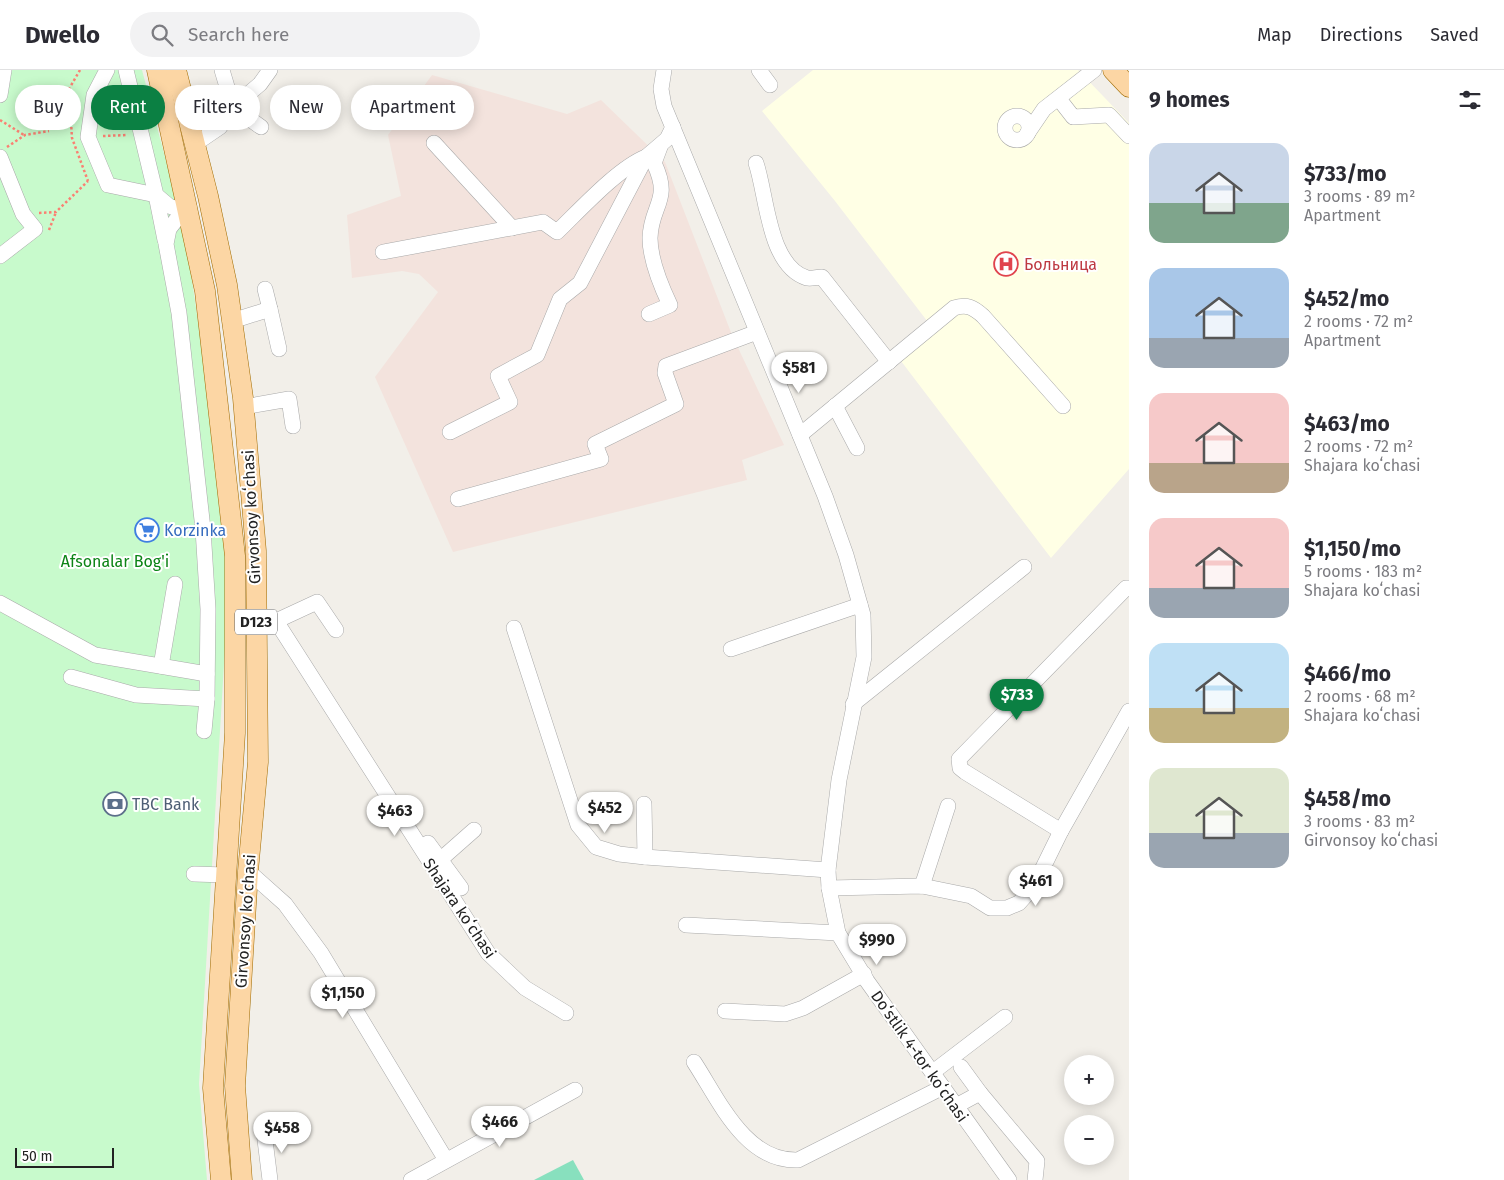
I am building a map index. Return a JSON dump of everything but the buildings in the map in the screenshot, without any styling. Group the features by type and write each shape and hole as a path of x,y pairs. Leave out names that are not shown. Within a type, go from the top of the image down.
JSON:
{"main road":[{"name":"Girvonsoy koʻchasi","path":"157,70 186,209 206,291 235,556 235,733 213,1088 221,1180"},
{"name":"Girvonsoy koʻchasi","path":"176,70 208,196 232,321 244,407 256,551 258,762 248,871 235,1086 242,1180"},
{"path":"1113,70 1129,87"},
{"path":"175,149 195,144"},
{"path":"186,209 208,196"},
{"path":"213,1088 235,1086"},
{"path":"214,1109 236,1108"}],"street":[{"path":"0,95 4,70"},
{"path":"107,70 94,95 88,137 108,185 156,194 169,206 186,209"},
{"path":"126,70 156,194 179,313 203,529 208,609 207,698 204,731"},
{"path":"222,70 226,85"},
{"path":"260,84 270,70"},
{"path":"260,84 281,70"},
{"name":"Doʻstlik 4-tor koʻchasi","path":"664,70 660,89 673,127 800,435 843,546 863,615 864,657 838,780 828,870 828,888 838,933 864,974 1009,1180"},
{"path":"759,70 770,85"},
{"path":"1044,109 1024,138 1015,140 1007,135 1005,126 1010,118 1044,109 1094,70"},
{"path":"1059,99 1073,117 1109,115 1129,136"},
{"path":"383,252 543,222 557,232 636,161 646,157 660,147 667,140 673,127"},
{"path":"195,144 214,130"},
{"path":"434,143 512,228"},
{"path":"649,314 670,305 652,256 650,237 663,189 661,178 654,163 660,147"},
{"path":"450,432 510,402 498,376 538,355 560,299 580,283 646,157"},
{"path":"0,158 23,214 35,229 0,256"},
{"path":"756,163 763,182 768,218 777,248 792,270 808,279 822,277 889,362"},
{"path":"166,244 169,229 186,209"},
{"path":"265,289 279,349"},
{"path":"800,435 954,308 964,305 973,307 1063,406"},
{"path":"232,321 270,309"},
{"path":"458,499 601,459 595,444 676,404 666,373 666,366 758,332"},
{"path":"244,407 289,399 293,426"},
{"path":"835,406 857,448"},
{"path":"853,704 1024,567"},
{"path":"161,666 175,584"},
{"path":"1061,831 965,772 960,768 959,759 1126,588 1129,588"},
{"path":"256,618 276,621 317,602 336,630"},
{"path":"0,603 94,655 207,674"},
{"path":"732,649 860,605"},
{"name":"Shajara koʻchasi","path":"276,621 488,953 525,988 566,1013"},
{"path":"514,628 578,825 596,847 620,854 645,857 828,870"},
{"path":"71,677 136,695 207,698"},
{"path":"828,888 922,886 972,896 990,908 1006,908 1020,903 1034,886 1061,831 1129,712"},
{"path":"644,804 645,857"},
{"path":"922,886 948,806"},
{"path":"440,860 474,830"},
{"path":"420,848 428,843 461,888"},
{"path":"248,871 286,904 321,953 446,1160"},
{"path":"194,874 226,875"},
{"path":"686,925 838,933"},
{"path":"725,1011 785,1014 802,1008 864,974"},
{"path":"933,1072 1005,1017"},
{"path":"694,1062 738,1128 755,1146 771,1156 784,1160 798,1160 943,1087"},
{"path":"961,1067 980,1093 1037,1161 1034,1180"},
{"path":"411,1180 575,1090"},
{"path":"956,1106 980,1093"},
{"path":"264,1132 270,1180"}],"path":[{"path":"0,120 25,135"},
{"path":"0,152 25,135 49,131"},
{"path":"72,138 141,134"},
{"path":"23,214 56,212 88,181 108,185"}],"shaded area":[{"name":"Больница","path":"813,70 1078,70 1129,123 1129,469 1051,558 901,361 931,326 835,201 762,111"},
{"path":"432,75 467,85 425,85"},
{"path":"474,87 567,114 601,100 665,162 732,335 784,445 742,460 747,480 453,552 375,377 438,292 419,274 402,271 352,278 347,215 401,196 388,135 392,130 474,130"}],"green space":[{"name":"Afsonalar Bog'i","path":"0,70 142,70 146,85 91,85 91,130 158,130 185,233 231,546 199,1084 207,1180 0,1180"},
{"path":"573,1160 584,1180 534,1180"}],"place":[{"name":"Больница","path":"1006,264"},
{"name":"Korzinka","path":"147,530"},
{"name":"TBC Bank","path":"115,804"}]}
